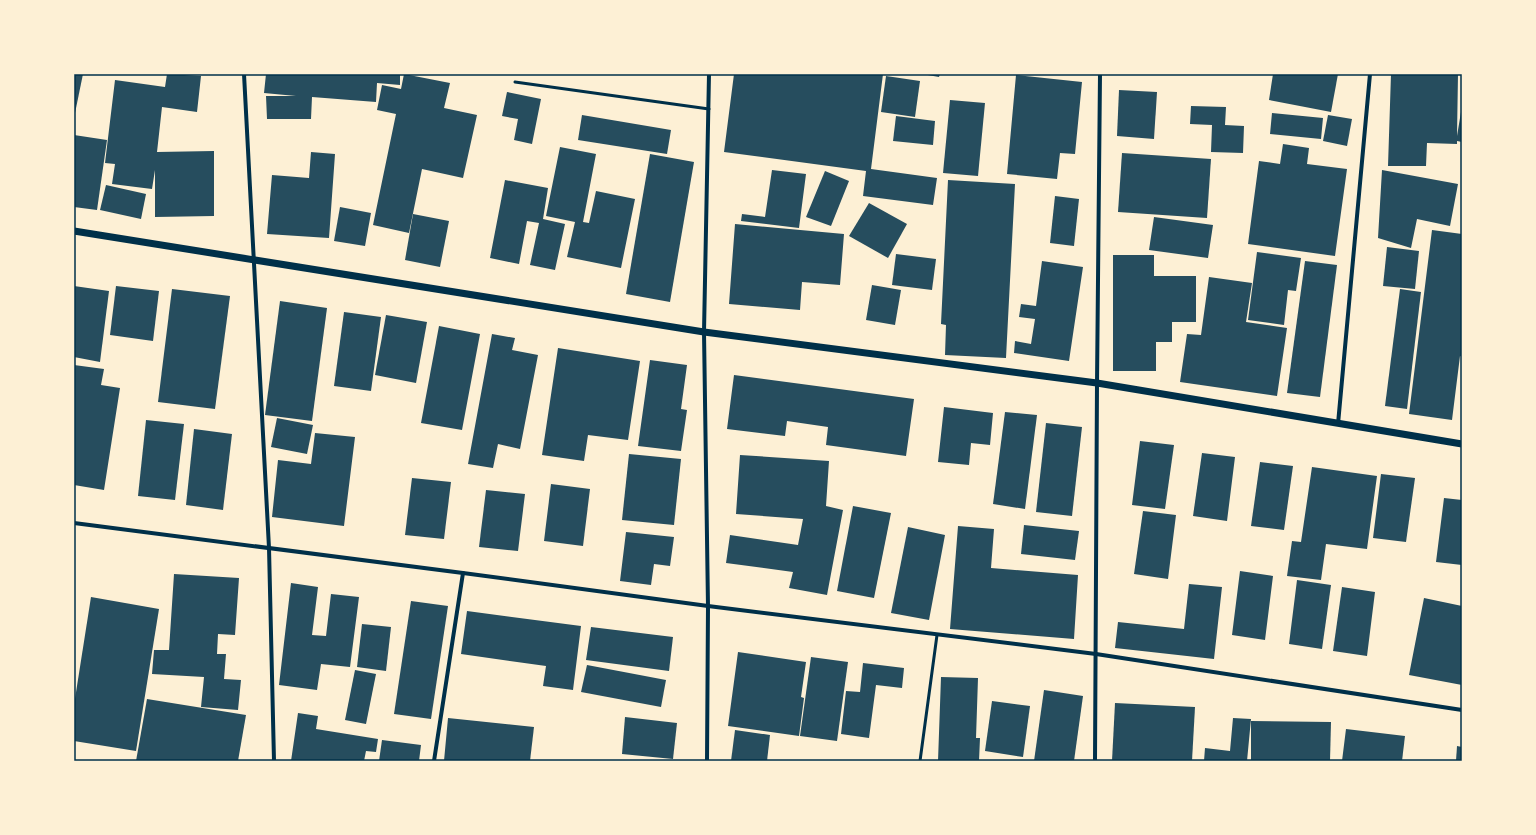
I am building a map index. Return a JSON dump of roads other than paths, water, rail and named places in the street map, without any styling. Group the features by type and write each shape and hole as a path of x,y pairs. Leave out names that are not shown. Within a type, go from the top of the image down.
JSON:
{"street":[{"path":"244,74 269,548 274,761"},
{"path":"708,761 708,606 704,332 709,74"},
{"path":"1095,761 1100,74"},
{"path":"1338,424 1370,74"},
{"path":"74,231 704,332 1097,383 1462,444"},
{"path":"74,523 708,606 1096,654 1462,710"},
{"path":"434,761 463,573"}],"lane":[{"path":"514,82 709,110"},
{"path":"920,761 937,635"}]}
